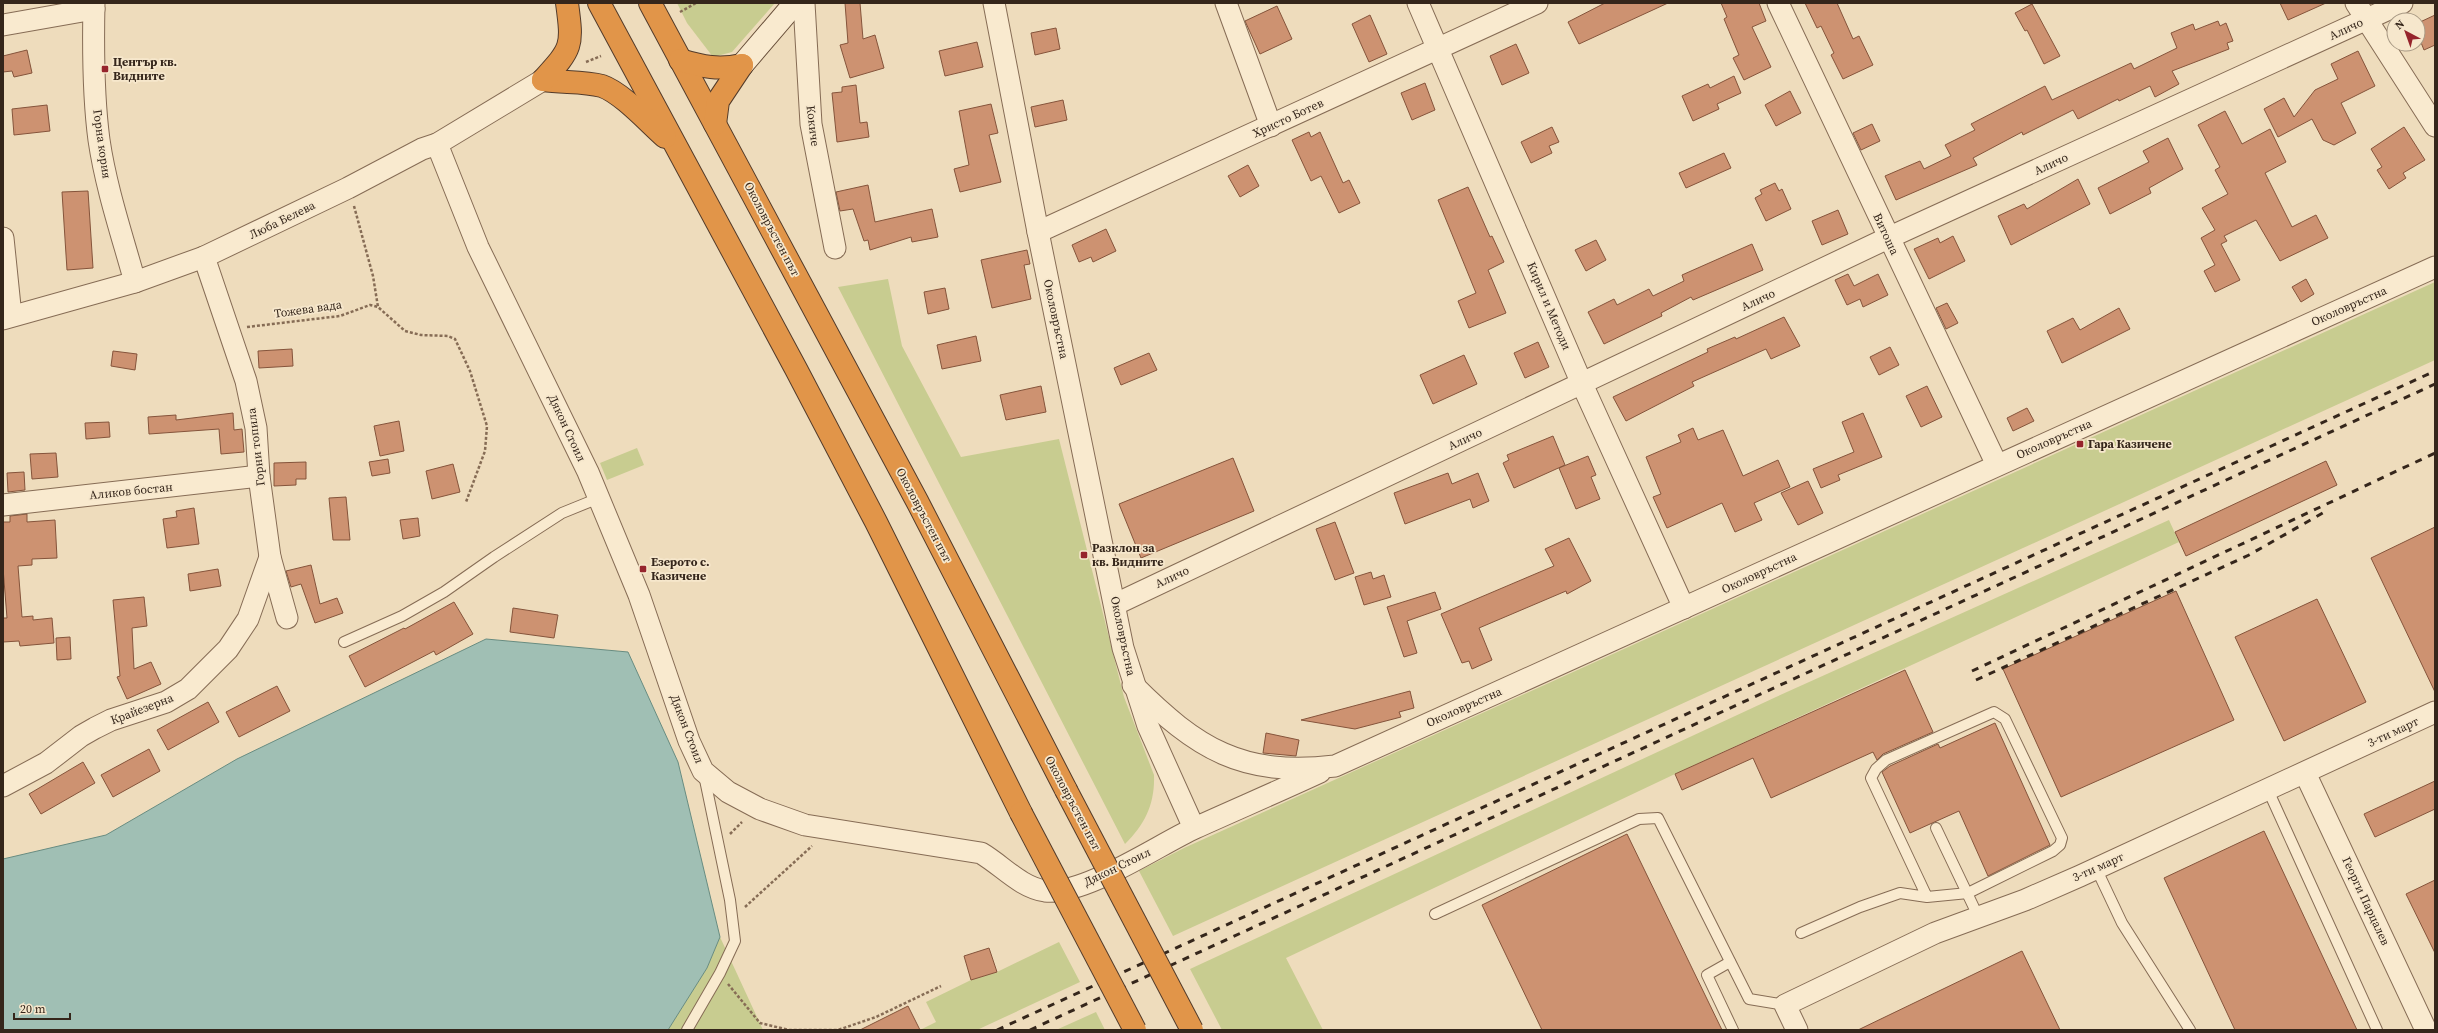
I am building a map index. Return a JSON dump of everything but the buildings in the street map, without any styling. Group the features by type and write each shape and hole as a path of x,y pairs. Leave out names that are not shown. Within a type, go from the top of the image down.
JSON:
{"highway":[{"path":"543,80 564,56 570,41 567,3"},
{"path":"599,3 872,515 1021,813 1135,1030"},
{"name":"Околовръстен път","path":"650,3 921,508 1066,790 1192,1030"},
{"path":"680,60 708,69 724,69 742,65"},
{"path":"715,124 718,101 742,65"},
{"path":"543,80 570,84 584,83 603,87 617,95 677,147"}],"street":[{"path":"742,65 795,3"},
{"name":"Кокиче","path":"804,3 811,124 835,248"},
{"name":"Околовръстна","path":"994,3 1038,232 1124,648 1134,685 1163,715 1188,734 1214,750 1241,761 1274,768 1301,770 1335,766 1997,464 2435,267"},
{"path":"1226,3 1271,126"},
{"name":"Кирил и Методи","path":"1418,3 1582,384 1684,608"},
{"name":"Христо Ботев","path":"1038,232 1537,3"},
{"name":"Витоша","path":"1778,3 1888,238 1997,464"},
{"name":"Аличо","path":"1116,604 1582,384 2361,11 2402,3"},
{"path":"3,25 94,6"},
{"name":"Горна кория","path":"94,6 95,76 99,140 107,180 135,282"},
{"path":"2361,11 2435,126"},
{"name":"Люба Белева","path":"7,318 135,282 204,257 348,188 422,149 437,144 543,80"},
{"name":"Дякон Стоил","path":"437,144 478,247 562,416 599,498 639,595 689,741 703,771 728,792 760,809 805,825 932,843 981,853 1000,864 1019,882 1031,888 1047,891 1068,889 1090,882 1194,828 1335,766"},
{"path":"3,238 7,318"},
{"name":"Горни топила","path":"204,257 246,381 256,428 259,476 270,557 287,618"},
{"name":"Аликов бостан","path":"3,505 259,476"},
{"name":"Крайезерна","path":"3,786 46,763 81,736 95,728 112,720 166,702 188,690 228,649 248,619 270,557"},
{"path":"1134,685 1148,726 1194,828"},
{"name":"3-ти март","path":"1785,1005 1935,933 2025,900 2268,790 2435,712"},
{"name":"Георги Парцалев","path":"2305,773 2426,1030"},
{"path":"1785,1005 1797,1030"}],"lane":[{"path":"344,642 402,616 444,592 494,557 562,513 599,498"},
{"path":"1801,933 1860,907 1900,893 1927,897 1968,893 2053,851 2060,845 2062,838 2005,719 1994,712 1886,760 1876,769 1871,778 1927,897"},
{"path":"687,1030 720,973 735,941 732,917 703,771"},
{"path":"2268,790 2377,1030"},
{"path":"1436,914 1639,819 1658,818 1749,999 1785,1005"},
{"path":"1936,828 1978,916"},
{"path":"2096,868 2122,923 2190,1030"},
{"path":"1730,962 1707,975 1733,1030"}],"path":[{"path":"680,12 696,3"},
{"path":"348,188 360,225 378,307 405,331 421,335 448,336 455,339 470,371 487,426 485,451 466,502"},
{"name":"Тожева вада","path":"227,324 243,328 340,316 370,305 378,307"},
{"path":"718,847 737,825 760,809"},
{"path":"732,917 760,896 801,854 835,830"},
{"path":"720,973 760,1023 789,1030 838,1030 876,1016 941,986"}],"green space":[{"path":"677,3 775,3 732,52 713,57 687,23"},
{"path":"888,279 902,346 961,457 1059,439 1124,697 1154,775 1151,804 1138,829 1125,844 838,287"},
{"path":"2435,282 2435,360 1173,936 1139,871 1184,848"},
{"path":"637,448 644,465 607,480 600,463"},
{"path":"2169,520 2179,542 1675,774 1286,958 1323,1030 1222,1030 1190,969 1776,697"},
{"path":"720,937 763,1030 668,1030 707,968"},
{"path":"1059,942 1080,982 977,1030 920,1030 936,1022 926,1002 971,980 997,972"},
{"path":"1096,1012 1105,1030 1056,1030"}],"water":[{"path":"486,639 628,652 678,762 720,937 707,968 668,1030 3,1030 3,859 106,835 237,759"}],"railway":[{"path":"997,1030 2435,371"},
{"path":"1030,1030 2435,384"},
{"path":"1972,671 2435,453"},
{"path":"1976,680 2249,555 2328,510"}],"place":[{"name":"Център кв. Видните","path":"105,69"},
{"name":"Гара Казичене","path":"2080,444"},
{"name":"Разклон за кв. Видните","path":"1084,555"},
{"name":"Езерото с. Казичене","path":"643,569"}]}
